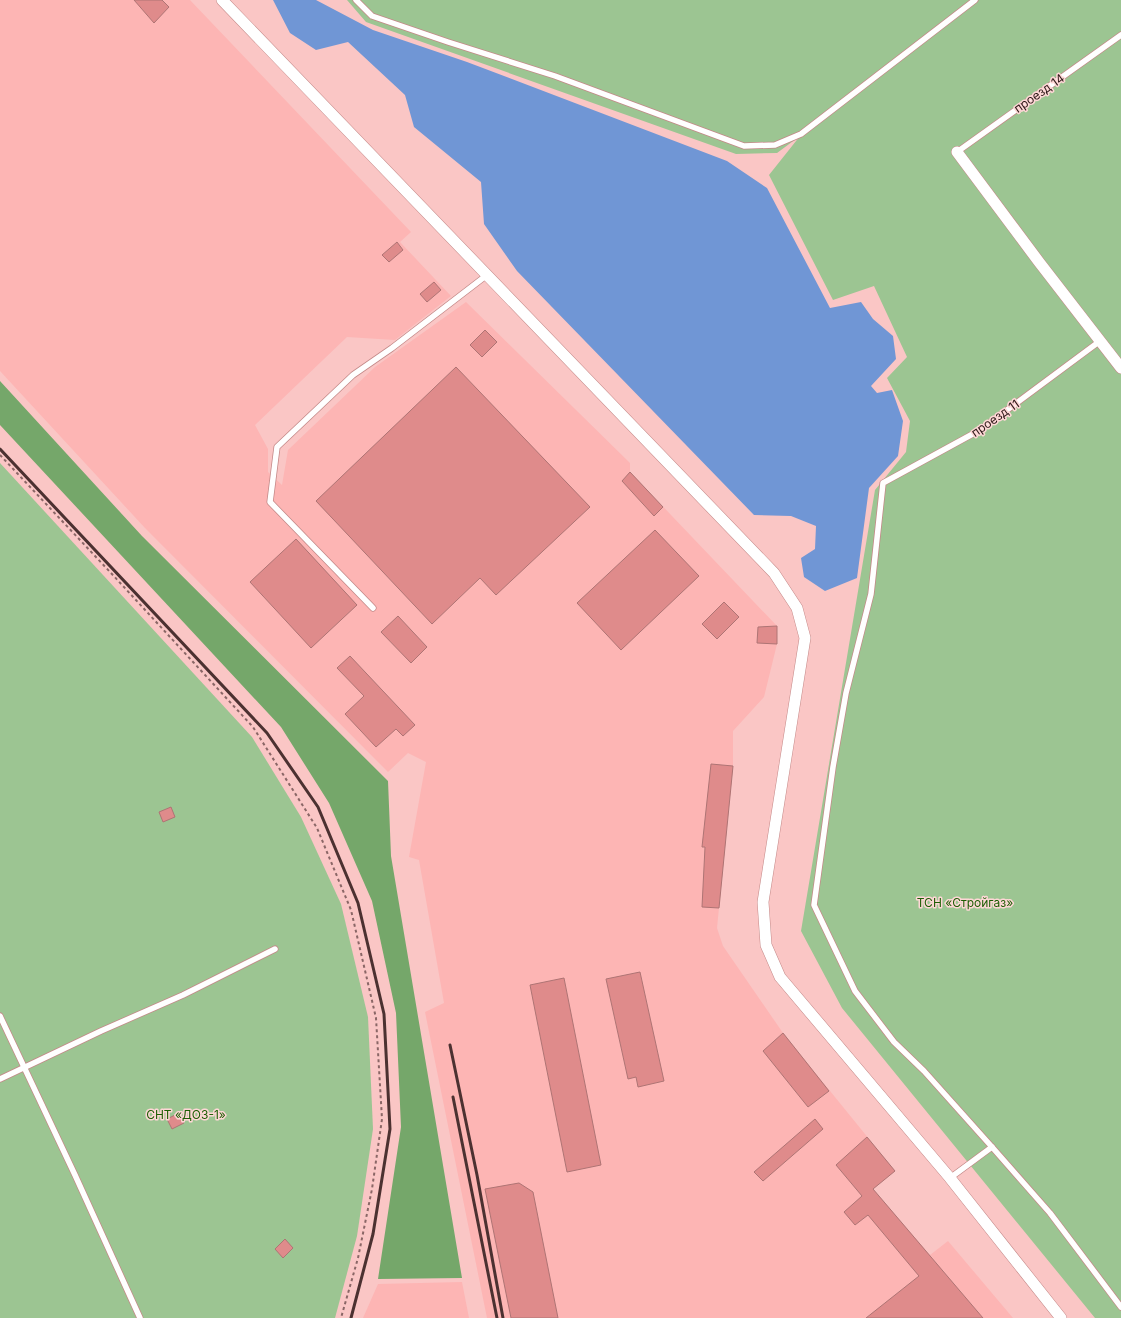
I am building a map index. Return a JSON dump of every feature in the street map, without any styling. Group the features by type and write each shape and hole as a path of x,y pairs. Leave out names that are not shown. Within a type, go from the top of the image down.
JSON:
{"street":[{"path":"222,0 774,573 797,608 806,638 763,902 766,945 780,977 950,1178 1061,1318"},
{"path":"957,152 1121,368"}],"lane":[{"path":"356,0 372,16 555,76 744,146 775,145 801,134 975,0"},
{"name":"проезд 14","path":"957,152 1121,35"},
{"path":"373,608 270,502 277,447 353,375 392,348 487,276"},
{"name":"проезд 11","path":"992,1147 924,1071 894,1042 855,991 814,905 833,767 846,693 871,594 883,483 980,430 1100,341"},
{"path":"0,1079 183,994 275,949"},
{"path":"0,1016 140,1318"},
{"path":"950,1178 992,1147 1050,1213 1121,1307"}],"path":[{"path":"0,455 253,727 317,828 351,910 376,1018 382,1119 372,1189 360,1251 341,1318"}],"shaded area":[{"path":"0,0 190,0 411,232 400,242 451,296 395,340 347,337 255,425 268,449 268,472 282,485 288,450 375,367 466,302 630,463 630,472 777,626 777,644 764,697 733,731 733,766 717,928 723,946 783,1033 895,1171 873,1189 930,1255 948,1241 1013,1318 487,1318 425,1012 444,1003 419,860 409,857 426,762 408,753 388,772 145,528 0,371"},
{"path":"462,1282 469,1318 363,1318 378,1284"}],"green space":[{"name":"ТСН «Стройгаз»","path":"347,0 1121,0 1121,1318 1095,1318 842,1008 801,931 875,490 906,452 910,421 887,378 907,357 874,286 833,300 769,175 800,136 777,153 736,154 366,22"},
{"path":"0,381 142,536 388,781 391,856 462,1278 378,1279 401,1127 396,1013 372,901 329,803 281,727 0,425"},
{"name":"СНТ «ДОЗ-1»","path":"0,463 252,737 301,817 341,904 368,1017 373,1129 357,1236 335,1318 0,1318"}],"water":[{"path":"273,0 316,0 373,30 467,62 727,161 767,188 830,308 861,302 873,319 893,336 896,359 871,386 877,393 892,390 903,421 898,456 869,488 857,578 825,591 804,577 801,558 815,549 816,526 791,516 754,515 517,271 484,224 481,182 414,127 405,95 348,42 316,50 290,33"}],"building":[{"path":"134,0 162,0 169,7 154,23"},
{"path":"397,242 403,250 389,262 382,255"},
{"path":"434,282 441,290 427,302 420,294"},
{"path":"485,330 497,342 482,357 470,345"},
{"path":"456,367 590,507 496,595 480,578 432,624 316,501"},
{"path":"630,472 663,507 654,516 622,481"},
{"path":"655,530 699,576 621,650 577,603"},
{"path":"296,539 357,605 311,648 250,582"},
{"path":"724,602 739,617 717,639 702,624"},
{"path":"398,616 427,647 411,663 381,632"},
{"path":"777,626 777,644 757,643 758,627"},
{"path":"350,656 415,725 403,736 396,729 376,747 345,714 364,696 337,668"},
{"path":"711,764 733,766 719,908 702,907 705,847 702,847"},
{"path":"171,807 175,817 163,822 159,812"},
{"path":"640,972 664,1081 638,1087 636,1077 628,1079 606,979"},
{"path":"564,978 601,1165 567,1172 530,985"},
{"path":"783,1033 829,1091 808,1107 763,1051"},
{"path":"179,1113 184,1123 172,1129 167,1119"},
{"path":"815,1119 823,1129 763,1181 754,1172"},
{"path":"867,1137 895,1171 873,1189 983,1318 866,1318 919,1276 868,1215 855,1225 844,1212 862,1196 836,1165"},
{"path":"519,1183 533,1192 558,1318 511,1318 485,1189"},
{"path":"285,1239 293,1248 283,1258 275,1249"}],"railway":[{"path":"0,449 267,733 318,807 358,903 384,1014 390,1129 373,1234 351,1318"},
{"path":"450,1045 477,1175 503,1318"},
{"path":"453,1097 497,1318"}]}
